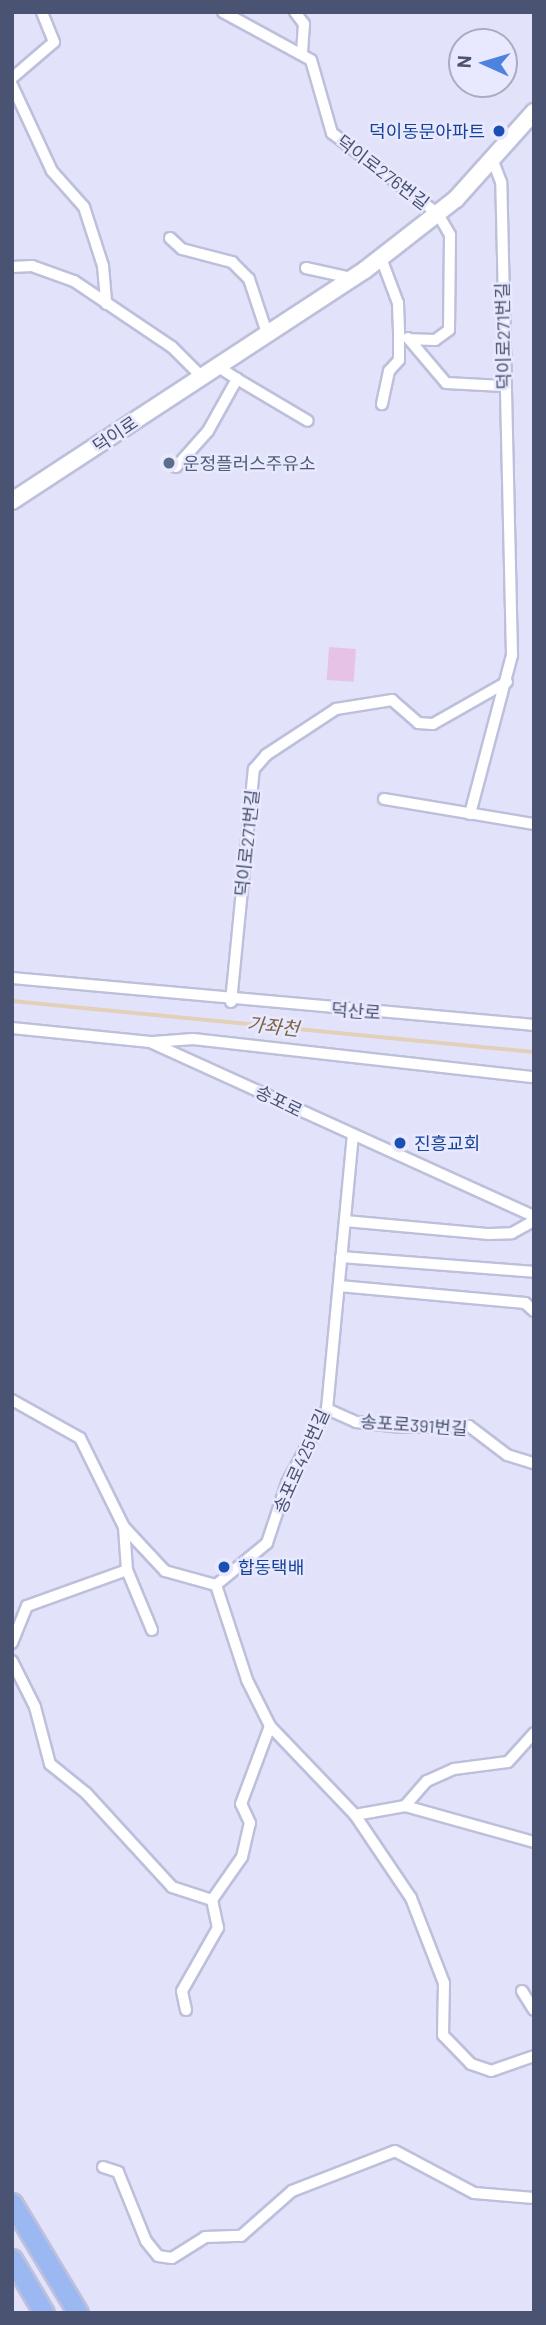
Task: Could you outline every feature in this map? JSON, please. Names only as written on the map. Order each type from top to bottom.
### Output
[{"type":"highway","points":[[12,2203],[78,2313]]},
{"type":"highway","points":[[18,2269],[44,2313]]},
{"type":"main road","name":"덕이로","points":[[12,501],[382,257],[438,214],[534,112]]},
{"type":"street","points":[[12,78],[54,42],[42,12]]},
{"type":"street","points":[[223,12],[302,53]]},
{"type":"street","name":"덕이로276번길","points":[[295,12],[304,24],[302,53],[315,69],[332,133],[438,214]]},
{"type":"street","points":[[12,85],[51,171],[84,207],[103,266],[106,304]]},
{"type":"street","name":"덕이로271번길","points":[[470,814],[512,655],[503,386],[501,182],[492,158]]},
{"type":"street","points":[[398,338],[435,340],[449,330],[450,235],[438,214]]},
{"type":"street","points":[[170,238],[181,248],[232,262],[249,279],[267,334]]},
{"type":"street","points":[[382,257],[398,303],[399,360],[389,371],[382,404]]},
{"type":"street","points":[[12,267],[32,266],[75,281],[172,346],[201,376]]},
{"type":"street","points":[[306,268],[352,278]]},
{"type":"street","points":[[412,339],[446,383],[503,386]]},
{"type":"street","points":[[217,366],[307,421]]},
{"type":"street","points":[[176,467],[208,431],[237,379]]},
{"type":"street","name":"덕이로271번길","points":[[231,1002],[254,769],[266,755],[337,709],[392,699],[418,723],[433,724],[507,682]]},
{"type":"street","points":[[384,799],[534,824]]},
{"type":"street","name":"덕산로","points":[[12,978],[231,1002],[534,1025]]},
{"type":"street","name":"송포로","points":[[12,1028],[150,1042],[534,1216]]},
{"type":"street","points":[[150,1042],[193,1039],[534,1077]]},
{"type":"street","name":"송포로425번길","points":[[216,1585],[267,1543],[287,1483],[327,1409],[353,1136]]},
{"type":"street","points":[[345,1221],[489,1234],[512,1233],[534,1221]]},
{"type":"street","points":[[341,1257],[534,1272]]},
{"type":"street","points":[[339,1286],[526,1303],[534,1311]]},
{"type":"street","points":[[12,1400],[80,1438],[124,1527],[165,1570],[192,1583],[216,1585],[247,1680],[270,1726],[355,1815],[411,1898],[444,1983],[443,2035],[471,2064],[492,2071],[534,2056]]},
{"type":"street","name":"송포로391번길","points":[[327,1409],[356,1422],[401,1427],[469,1426],[507,1455],[534,1463]]},
{"type":"street","points":[[124,1527],[127,1570],[152,1630]]},
{"type":"street","points":[[12,1643],[27,1606],[127,1570]]},
{"type":"street","points":[[12,1661],[35,1707],[50,1764],[94,1800],[172,1887],[212,1900]]},
{"type":"street","points":[[186,2010],[182,1991],[218,1928],[212,1900],[242,1857],[250,1823],[241,1804],[270,1726]]},
{"type":"street","points":[[405,1806],[427,1781],[454,1769],[508,1762],[534,1733]]},
{"type":"street","points":[[355,1815],[405,1806],[473,1820],[534,1842]]},
{"type":"street","points":[[522,1991],[534,2010]]},
{"type":"street","points":[[103,2167],[118,2172],[146,2241],[158,2256],[172,2258],[205,2237],[241,2236],[292,2191],[395,2151],[474,2193],[534,2198]]},
{"type":"shaded area","points":[[329,647],[356,649],[354,682],[327,680]]},
{"type":"waterway","name":"가좌천","points":[[12,1001],[534,1052]]},
{"type":"place","name":"덕이동문아파트","points":[[499,131]]},
{"type":"place","name":"운정플러스주유소","points":[[169,463]]},
{"type":"place","name":"진흥교회","points":[[400,1143]]},
{"type":"place","name":"합동택배","points":[[224,1567]]}]
